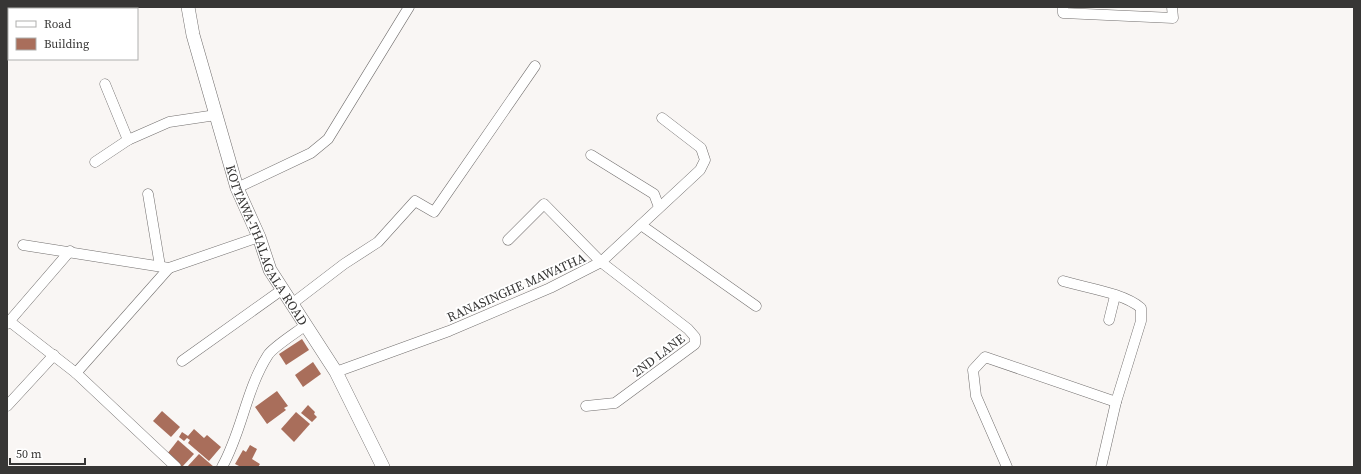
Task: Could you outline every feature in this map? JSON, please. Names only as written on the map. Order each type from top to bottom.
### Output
[{"type":"main road","name":"KOTTAWA-THALAGALA ROAD","points":[[188,7],[193,35],[237,188],[259,237],[270,270],[293,302],[336,372],[383,467]]},
{"type":"street","points":[[237,188],[311,153],[328,139],[409,7]]},
{"type":"street","points":[[1063,7],[1063,13],[1173,18],[1172,7]]},
{"type":"street","points":[[293,302],[344,264],[378,242],[415,201],[434,212],[535,66]]},
{"type":"street","points":[[105,84],[128,140]]},
{"type":"street","points":[[95,162],[128,140],[169,122],[216,114]]},
{"type":"street","name":"RANASINGHE MAWATHA","points":[[336,372],[449,331],[550,288],[601,262],[700,170],[705,160],[701,148],[662,118]]},
{"type":"street","points":[[591,155],[654,194],[659,207]]},
{"type":"street","points":[[148,194],[164,267]]},
{"type":"street","points":[[508,240],[544,204],[601,262]]},
{"type":"street","points":[[641,225],[756,306]]},
{"type":"street","points":[[23,245],[70,251],[164,267],[259,237]]},
{"type":"street","points":[[70,251],[8,322],[76,373],[176,467]]},
{"type":"street","name":"2ND LANE","points":[[586,406],[615,403],[695,344],[695,337],[688,328],[601,262]]},
{"type":"street","points":[[76,373],[164,267]]},
{"type":"street","points":[[1063,281],[1115,296],[1135,303],[1141,308],[1142,315],[1116,402],[1101,467]]},
{"type":"street","points":[[182,361],[283,289]]},
{"type":"street","points":[[1108,320],[1115,296]]},
{"type":"street","points":[[222,467],[232,449],[249,394],[268,354],[306,325]]},
{"type":"street","points":[[7,406],[54,355]]},
{"type":"street","points":[[1008,467],[976,396],[973,370],[985,357],[1116,402]]},
{"type":"building","points":[[302,339],[309,350],[286,365],[279,354]]},
{"type":"building","points":[[313,362],[321,374],[303,387],[295,375]]},
{"type":"building","points":[[277,391],[288,406],[284,408],[286,410],[267,424],[255,407]]},
{"type":"building","points":[[308,405],[315,412],[314,414],[317,417],[312,422],[301,413]]},
{"type":"building","points":[[162,411],[180,427],[171,437],[153,421]]},
{"type":"building","points":[[296,412],[310,424],[294,442],[281,429]]},
{"type":"building","points":[[194,429],[204,438],[207,435],[221,447],[209,461],[188,443],[190,440],[187,438],[184,441],[179,437],[182,432],[188,436]]},
{"type":"building","points":[[178,440],[194,454],[182,467],[167,454]]},
{"type":"building","points":[[250,445],[257,449],[252,459],[260,464],[258,467],[241,467],[235,464],[243,450],[246,452]]},
{"type":"building","points":[[199,454],[214,467],[187,467]]}]
